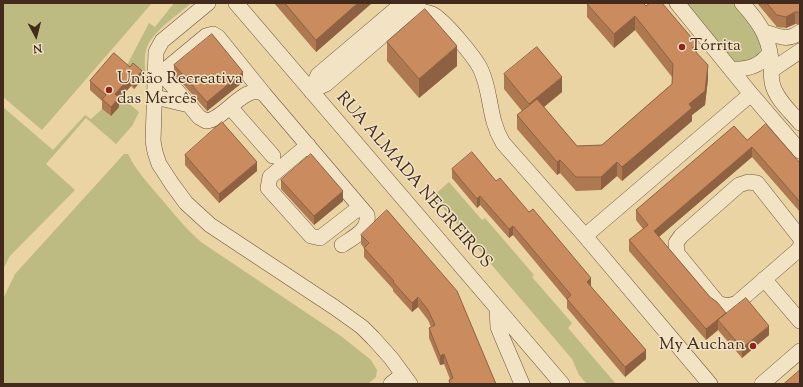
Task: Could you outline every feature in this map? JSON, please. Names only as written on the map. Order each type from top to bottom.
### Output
[{"type":"street","points":[[208,3],[160,44],[156,56],[153,131],[155,152],[166,176],[186,203],[210,226],[362,327],[373,338],[406,379],[391,384]]},
{"type":"street","name":"RUA ALMADA NEGREIROS","points":[[236,3],[562,384]]},
{"type":"street","points":[[677,3],[751,94],[800,151]]},
{"type":"street","points":[[742,3],[758,22],[764,32],[770,52],[772,86],[778,96],[800,123]]},
{"type":"street","points":[[311,91],[326,84],[410,5],[439,18],[481,70],[492,118],[503,143],[585,236],[710,384]]},
{"type":"street","points":[[764,32],[789,38],[794,37],[800,32]]},
{"type":"street","points":[[264,94],[258,92],[246,94],[215,119],[206,121],[199,117],[165,77],[166,70],[206,36],[213,34],[218,37],[264,94],[367,215],[367,224],[365,228],[342,245]]},
{"type":"street","points":[[772,70],[800,51]]},
{"type":"street","points":[[731,69],[741,70],[755,66],[765,59],[770,52]]},
{"type":"street","points":[[585,236],[751,94]]},
{"type":"street","points":[[155,96],[189,105]]},
{"type":"street","points":[[230,107],[273,156]]},
{"type":"street","points":[[308,145],[270,177],[268,188],[311,236],[320,238],[360,207]]},
{"type":"street","points":[[800,238],[757,183],[748,182],[739,185],[681,236],[676,243],[677,253],[723,306],[730,306],[737,303],[800,247]]},
{"type":"street","points":[[764,279],[800,321]]},
{"type":"street","points":[[497,308],[498,327],[522,384]]},
{"type":"street","points":[[509,353],[517,349],[530,347]]},
{"type":"street","points":[[762,384],[800,351]]},
{"type":"shaded area","points":[[3,3],[152,3],[42,130],[3,97]]},
{"type":"shaded area","points":[[174,3],[191,3],[159,30],[149,43],[145,57],[146,78],[142,80],[124,71],[149,23],[155,27]]},
{"type":"shaded area","points":[[683,3],[736,3],[755,25],[762,47],[760,51],[755,58],[748,62],[734,61]]},
{"type":"shaded area","points":[[121,97],[139,112],[132,126],[116,144],[86,118],[46,164],[75,190],[10,256],[3,269],[3,107],[53,150],[85,115],[91,119],[102,109],[111,116],[115,104]]},
{"type":"shaded area","points":[[124,154],[128,154],[145,180],[195,237],[341,336],[371,360],[377,370],[376,377],[368,384],[3,384],[3,299],[15,274]]},
{"type":"shaded area","points":[[449,182],[482,220],[485,218],[534,275],[532,277],[572,323],[568,328],[616,384],[587,384],[579,375],[572,359],[433,196]]},
{"type":"building","points":[[285,3],[358,3],[316,40]]},
{"type":"building","points":[[643,3],[646,6],[650,3],[662,3],[697,44],[692,48],[708,65],[705,91],[689,104],[692,108],[622,167],[617,162],[601,177],[576,177],[560,160],[557,162],[517,115],[537,99],[577,146],[602,145],[672,84],[673,64],[635,16],[614,34],[587,4]]},
{"type":"building","points":[[767,3],[800,3],[800,12],[795,12],[786,17],[777,15]]},
{"type":"building","points":[[425,9],[457,46],[419,79],[387,42]]},
{"type":"building","points":[[212,34],[243,72],[207,102],[174,65]]},
{"type":"building","points":[[537,47],[562,77],[529,104],[504,74]]},
{"type":"building","name":"União Recreativa das Mercês","points":[[114,53],[130,67],[133,63],[142,71],[134,79],[131,76],[115,94],[119,98],[111,107],[102,99],[106,95],[90,81]]},
{"type":"building","points":[[222,122],[257,162],[219,194],[185,155]]},
{"type":"building","points":[[766,124],[800,163],[800,202],[752,147],[654,231],[710,297],[717,302],[726,313],[706,329],[629,240],[648,225],[636,210],[734,126],[747,140]]},
{"type":"building","points":[[472,152],[496,181],[500,178],[529,212],[533,209],[591,278],[587,282],[646,350],[625,367],[567,299],[571,295],[513,226],[509,229],[480,196],[477,199],[452,169]]},
{"type":"building","points":[[311,154],[343,191],[314,216],[281,180]]},
{"type":"building","points":[[387,210],[457,291],[496,384],[450,384],[449,380],[453,378],[444,354],[440,356],[429,328],[435,325],[428,310],[418,297],[412,303],[364,248],[369,243],[361,235]]},
{"type":"building","points":[[746,298],[769,326],[742,348],[718,320]]},
{"type":"building","points":[[800,370],[800,384],[784,384]]},
{"type":"place","name":"Tórrita","points":[[682,47]]},
{"type":"place","name":"União Recreativa das Mercês","points":[[109,90]]},
{"type":"place","name":"My Auchan","points":[[753,346]]}]
